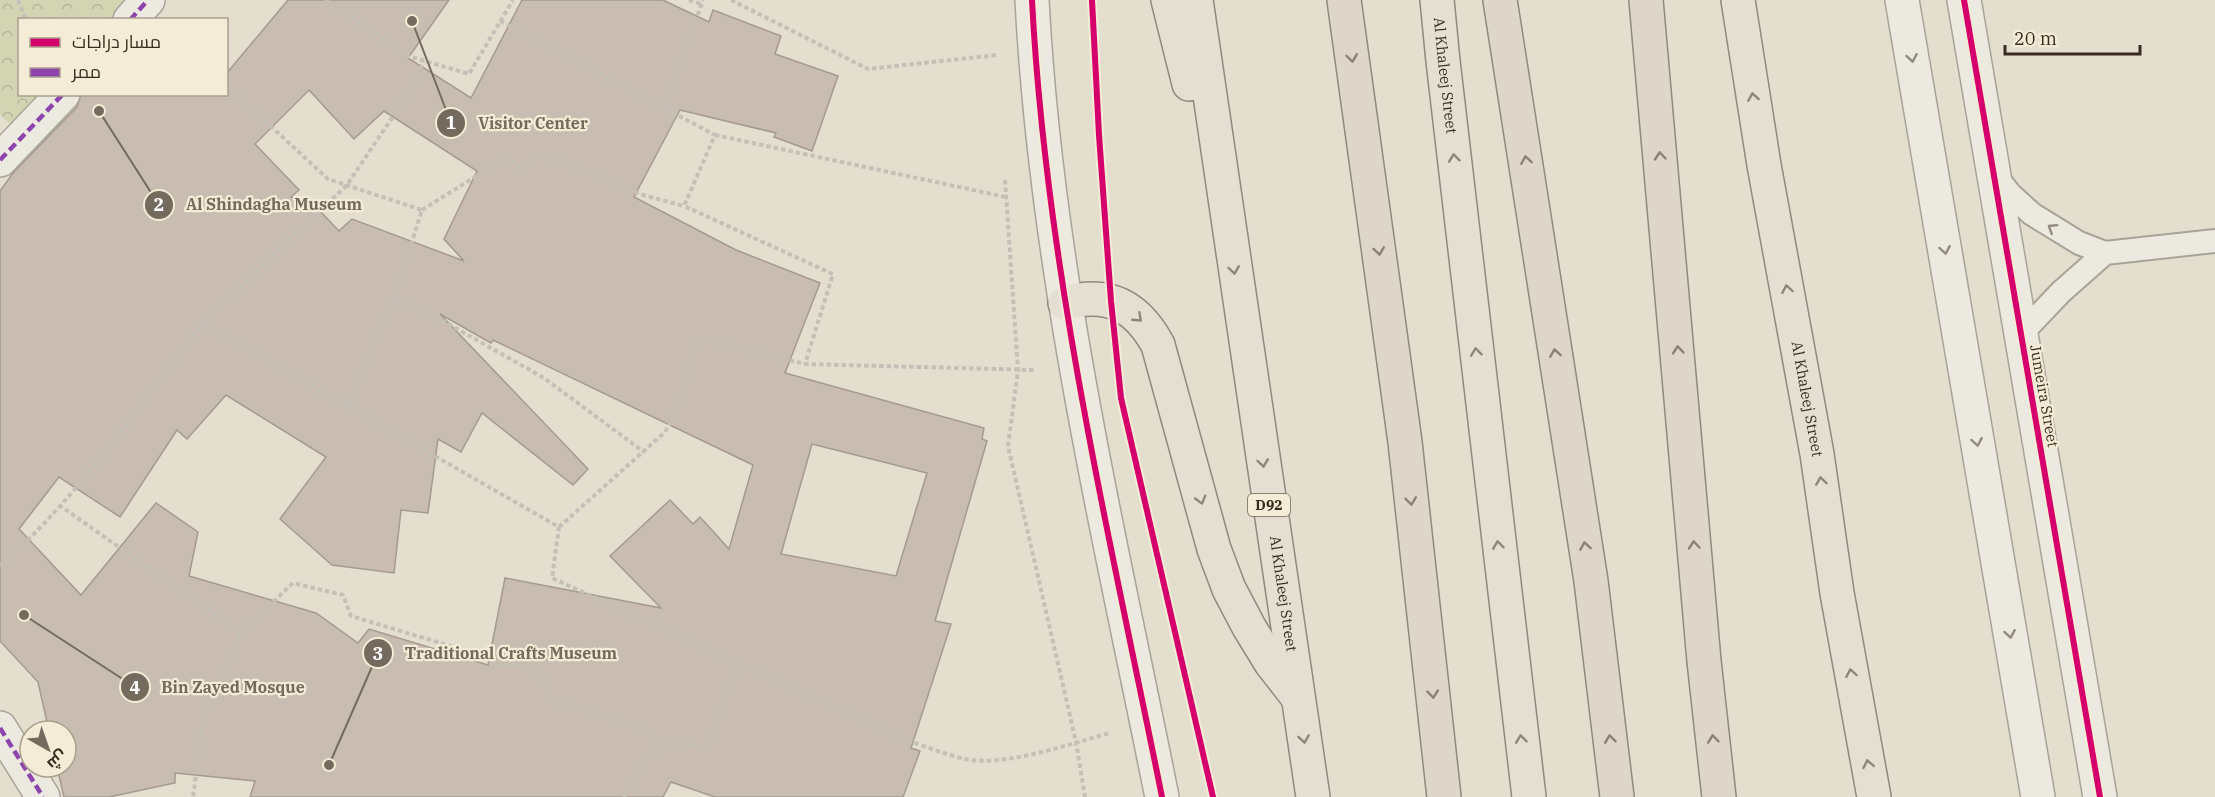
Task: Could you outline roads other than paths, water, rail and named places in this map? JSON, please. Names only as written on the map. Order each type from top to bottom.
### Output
[{"type":"highway","points":[[1344,0],[1405,442],[1444,797]]},
{"type":"highway","points":[[1500,0],[1591,580],[1617,797]]},
{"type":"highway","points":[[1646,0],[1704,661],[1719,797]]},
{"type":"main road","name":"Al Khaleej Street","points":[[1168,0],[1186,74],[1226,212]]},
{"type":"main road","name":"Al Khaleej Street","points":[[1196,0],[1313,797]]},
{"type":"main road","name":"Al Khaleej Street","points":[[1437,0],[1529,797]]},
{"type":"main road","name":"Al Khaleej Street","points":[[1738,0],[1764,165],[1817,454],[1837,593],[1874,797]]},
{"type":"main road","points":[[1065,303],[1095,298],[1111,302],[1135,314],[1152,334],[1158,345],[1214,549],[1229,589],[1271,663],[1297,696]]},
{"type":"street","points":[[132,18],[148,0]]},
{"type":"street","points":[[1032,0],[1042,135],[1076,371],[1162,797]]},
{"type":"street","points":[[1902,0],[2038,797]]},
{"type":"street","name":"Jumeira Street","points":[[1964,0],[2100,797]]},
{"type":"street","points":[[0,160],[61,96]]},
{"type":"street","points":[[0,728],[43,797]]},
{"type":"lane","points":[[1994,174],[2011,195],[2032,214],[2079,243],[2105,253],[2215,241]]},
{"type":"lane","points":[[2021,334],[2061,292],[2105,253]]},
{"type":"place","name":"Visitor Center","points":[[412,21]]},
{"type":"place","name":"Al Shindagha Museum","points":[[99,111]]},
{"type":"place","name":"Bin Zayed Mosque","points":[[24,615]]},
{"type":"place","name":"Traditional Crafts Museum","points":[[329,765]]}]
